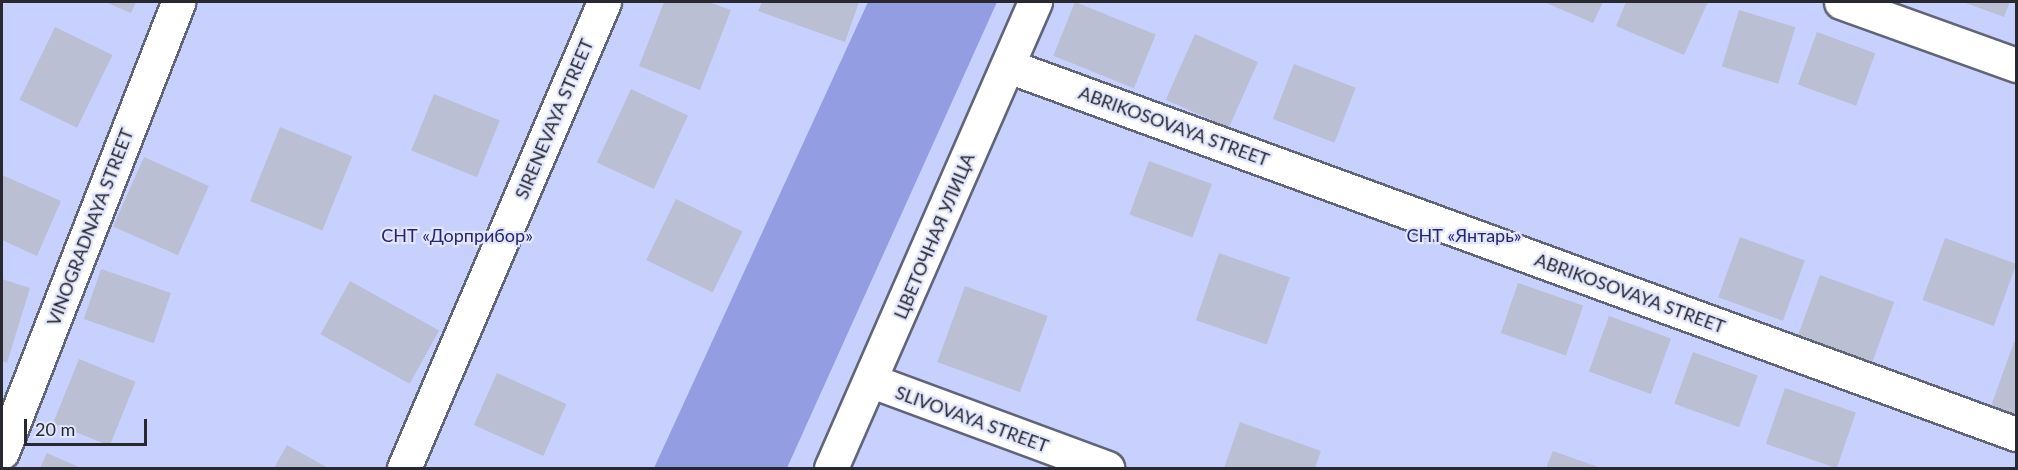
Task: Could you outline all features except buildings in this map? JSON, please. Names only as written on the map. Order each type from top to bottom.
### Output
[{"type":"street","name":"VINOGRADNAYA STREET","points":[[2,452],[178,2]]},
{"type":"street","name":"SIRENEVAYA STREET","points":[[404,468],[604,2]]},
{"type":"street","name":"ЦВЕТОЧНАЯ УЛИЦА","points":[[831,468],[872,381],[1035,2]]},
{"type":"street","points":[[1841,2],[2016,65]]},
{"type":"street","name":"ABRIKOSOVAYA STREET","points":[[1008,66],[2016,434]]},
{"type":"street","name":"SLIVOVAYA STREET","points":[[872,381],[1107,468]]},
{"type":"green space","points":[[2,2],[2016,2],[2016,468],[2,468]]},
{"type":"shaded area","points":[[868,2],[997,2],[787,468],[654,468]]},
{"type":"park label","name":"СНТ «Дорприбор»","points":[[457,235]]},
{"type":"park label","name":"СНТ «Янтарь»","points":[[1464,235]]}]
